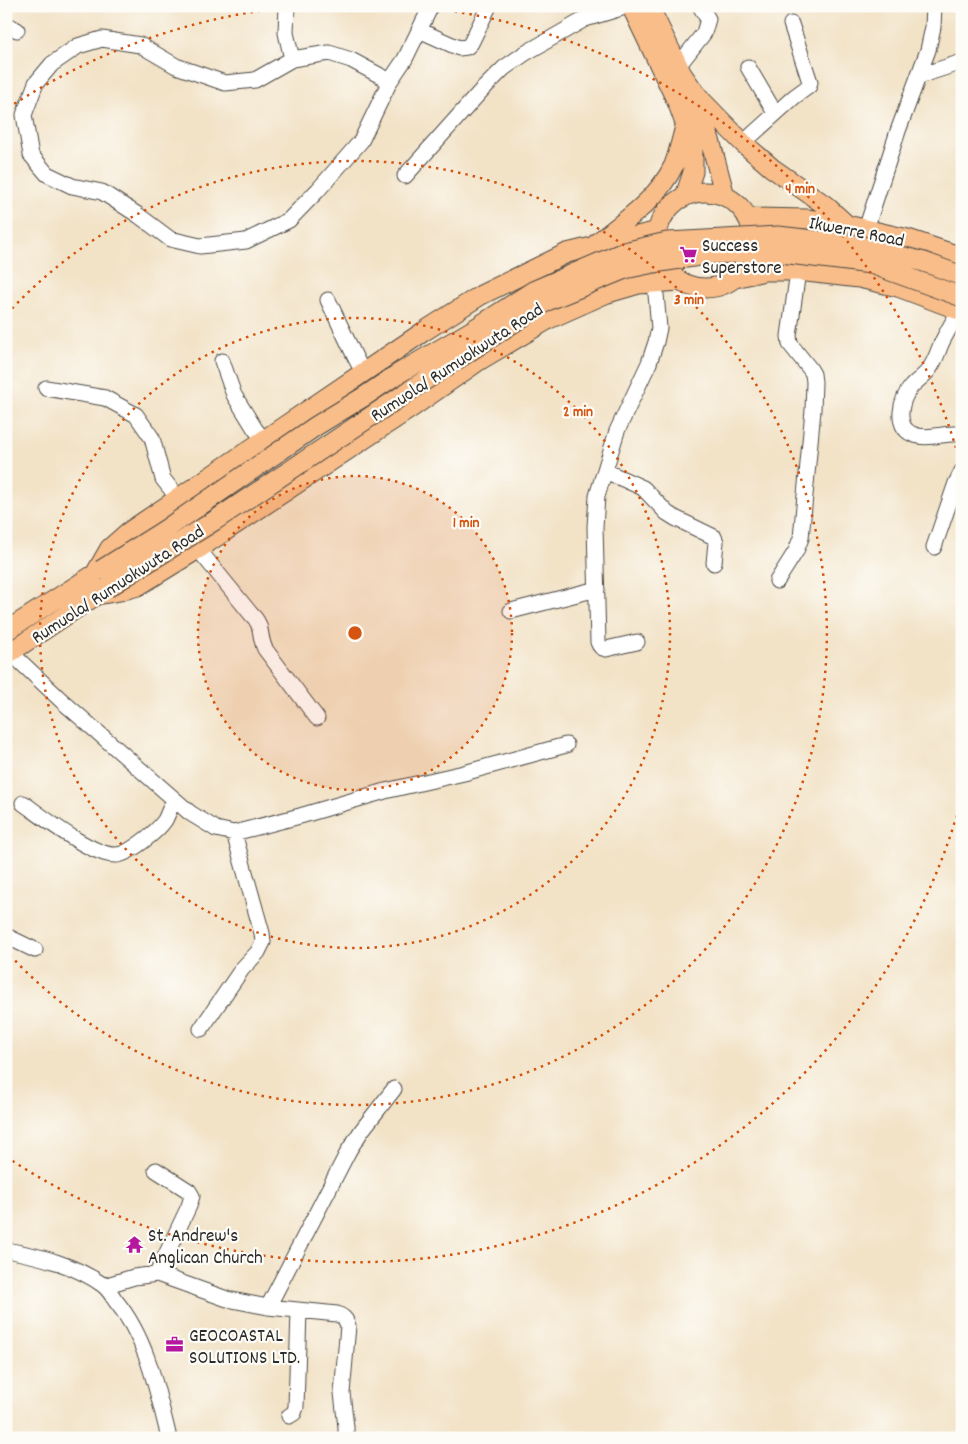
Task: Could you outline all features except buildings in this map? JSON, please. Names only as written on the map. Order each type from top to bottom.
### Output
[{"type":"main road","points":[[630,6],[678,104],[693,146],[693,172],[686,196]]},
{"type":"main road","points":[[648,6],[678,66],[703,102],[743,143],[772,168],[825,205],[847,224]]},
{"type":"main road","points":[[691,87],[710,140],[725,196]]},
{"type":"main road","points":[[592,247],[640,210],[662,185],[674,164],[686,123]]},
{"type":"main road","points":[[708,191],[725,196],[740,206],[749,218],[753,247],[747,264],[728,283],[711,288],[695,288],[673,276],[663,263],[657,247],[660,223],[670,206],[686,196],[708,191]]},
{"type":"main road","name":"Ikwerre Road","points":[[749,218],[808,219],[847,224],[908,239],[961,257]]},
{"type":"main road","points":[[98,572],[110,548],[127,533],[423,332],[481,295],[568,253],[658,231]]},
{"type":"main road","name":"Rumuola/ Rumuokwuta Road","points":[[6,631],[163,531],[316,426],[396,375],[471,331],[533,291],[624,252],[667,242],[778,236],[858,245],[924,262],[962,276]]},
{"type":"main road","name":"Rumuola/ Rumuokwuta Road","points":[[8,654],[102,591],[214,521],[547,301],[625,269],[712,254],[773,252],[871,264],[961,306]]},
{"type":"main road","points":[[735,278],[764,271],[798,271],[859,278],[898,287],[961,306]]},
{"type":"main road","points":[[102,591],[120,591],[138,586],[198,549],[480,360],[549,319],[605,294],[639,284],[680,281]]},
{"type":"street","points":[[287,6],[286,32],[292,59]]},
{"type":"street","points":[[390,81],[351,60],[329,53],[292,59],[256,80],[225,83],[176,66],[140,45],[102,40],[78,46],[52,64],[36,83],[24,115],[31,155],[46,174],[72,186],[102,192],[138,215],[170,239],[200,246],[246,241],[289,220],[361,141],[390,81],[405,59],[431,6]]},
{"type":"street","points":[[419,30],[459,48],[467,47],[489,6]]},
{"type":"street","points":[[406,176],[480,92],[504,68],[552,37],[585,19],[630,6]]},
{"type":"street","points":[[678,66],[704,33],[708,19],[700,6]]},
{"type":"street","points":[[866,229],[898,131],[928,50],[933,27],[934,6]]},
{"type":"street","points":[[743,143],[775,112],[809,86],[810,82],[791,24]]},
{"type":"street","points":[[919,76],[962,62]]},
{"type":"street","points":[[748,67],[775,112]]},
{"type":"street","points":[[777,581],[796,551],[801,538],[813,410],[813,374],[790,344],[789,336],[798,271]]},
{"type":"street","points":[[637,642],[602,649],[598,642],[597,496],[617,431],[649,364],[656,342],[659,328],[655,283]]},
{"type":"street","points":[[328,300],[364,372]]},
{"type":"street","points":[[961,306],[931,367],[912,386],[906,395],[902,405],[901,418],[908,432],[920,436],[962,434]]},
{"type":"street","points":[[222,361],[234,395],[254,429],[264,440]]},
{"type":"street","points":[[46,388],[105,398],[136,414],[152,438],[163,479],[178,498]]},
{"type":"street","points":[[934,547],[962,471]]},
{"type":"street","points":[[605,472],[643,488],[675,518],[714,537],[716,542],[714,563]]},
{"type":"street","points":[[198,549],[257,620],[265,650],[318,718]]},
{"type":"street","points":[[511,611],[597,589]]},
{"type":"street","points":[[8,654],[190,813],[216,829],[234,833],[385,791],[464,773],[566,745]]},
{"type":"street","points":[[23,803],[88,846],[115,855],[121,854],[141,843],[158,828],[164,821],[174,799]]},
{"type":"street","points":[[201,1029],[242,969],[258,952],[263,942],[234,833]]},
{"type":"street","points":[[6,936],[35,950]]},
{"type":"street","points":[[268,1307],[349,1150],[394,1089]]},
{"type":"street","points":[[156,1170],[189,1191],[192,1196],[157,1274]]},
{"type":"street","points":[[6,1250],[28,1254],[74,1269],[104,1286],[127,1313],[142,1344],[156,1387],[169,1438]]},
{"type":"street","points":[[104,1286],[134,1277],[157,1274],[227,1299],[268,1307],[342,1316],[347,1320],[348,1326],[342,1393],[346,1438]]},
{"type":"street","points":[[289,1416],[294,1413],[296,1407],[299,1311]]},
{"type":"place","name":"Success Superstore","points":[[688,255]]},
{"type":"place","name":"St. Andrew's Anglican Church","points":[[134,1245]]},
{"type":"place","name":"GEOCOASTAL SOLUTIONS LTD.","points":[[175,1345]]}]
